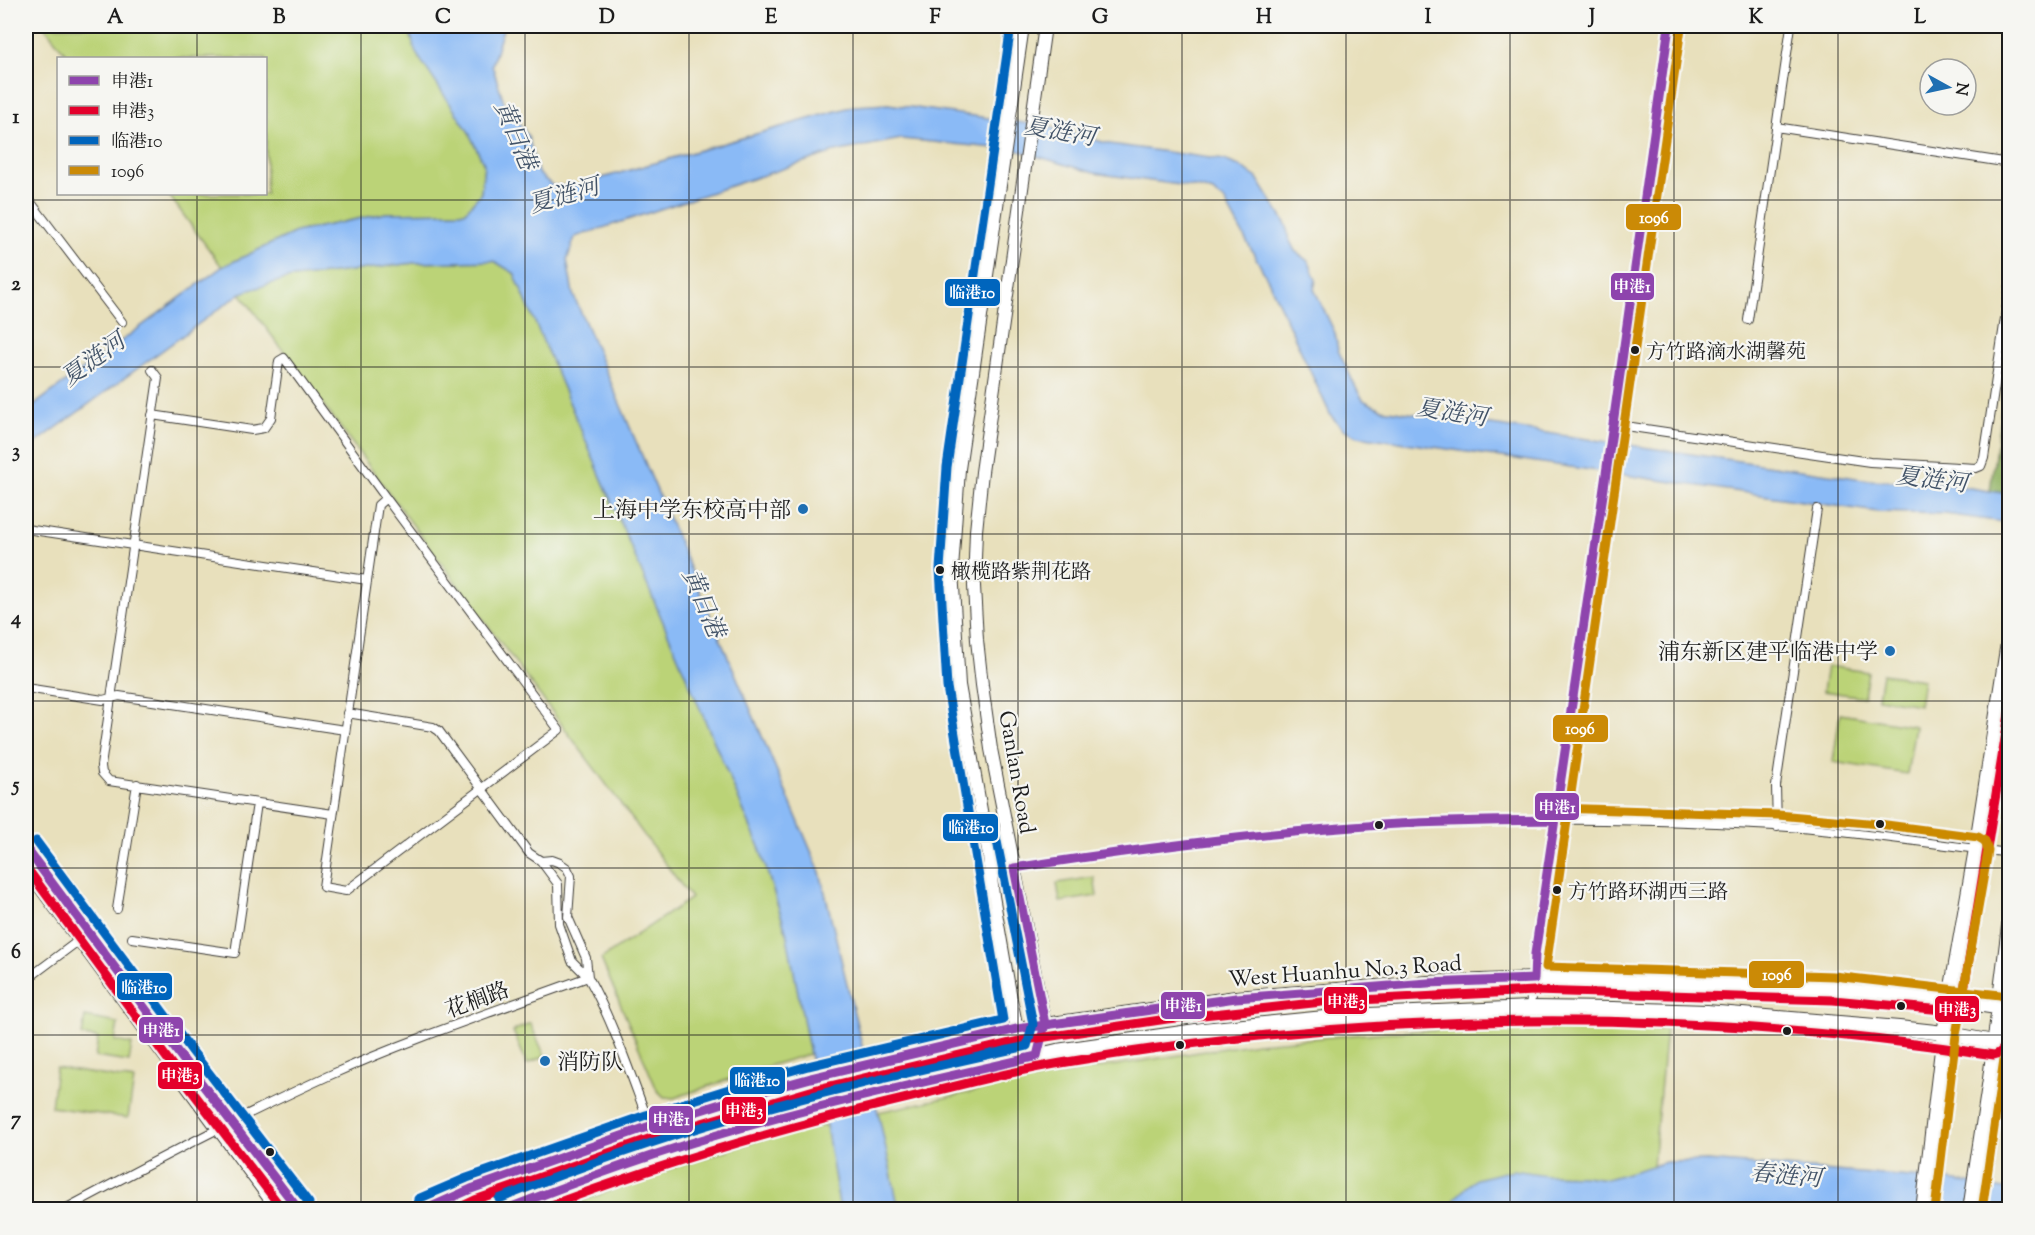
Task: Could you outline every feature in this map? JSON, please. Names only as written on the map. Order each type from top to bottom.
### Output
[{"type":"main road","name":"Ganlan Road","points":[[1023,26],[959,469],[952,570],[960,686],[989,855],[993,896],[1017,1029],[1037,1056]]},
{"type":"main road","name":"Ganlan Road","points":[[1037,1056],[1045,1024],[991,749],[977,640],[974,586],[976,531],[982,472],[1045,26]]},
{"type":"main road","points":[[1923,1209],[1929,1174],[1944,1033],[1976,849],[2010,630]]},
{"type":"main road","points":[[26,848],[299,1209]]},
{"type":"main road","points":[[26,868],[278,1209]]},
{"type":"main road","points":[[1970,1209],[1994,1043],[2004,1008],[2010,918]]},
{"type":"main road","name":"West Huanhu No.3 Road","points":[[423,1209],[471,1189],[650,1126],[811,1078],[1017,1029],[1236,998],[1428,983],[1534,979],[1834,988],[2004,1008]]},
{"type":"main road","name":"West Huanhu No.3 Road","points":[[503,1209],[562,1186],[660,1153],[817,1107],[1058,1051],[1203,1030],[1345,1016],[1530,1008],[1613,1009],[1707,1012],[1944,1033],[2010,1045]]},
{"type":"street","points":[[1530,1008],[1535,954],[1669,26]]},
{"type":"street","points":[[1748,320],[1791,26]]},
{"type":"street","points":[[1776,127],[2010,163]]},
{"type":"street","points":[[26,196],[122,322]]},
{"type":"street","points":[[1632,427],[1870,462],[1976,468],[1981,466],[1984,459],[2010,285]]},
{"type":"street","points":[[152,415],[252,430],[264,428],[271,418],[279,361],[284,358],[559,730],[346,891],[323,887],[378,504],[386,498]]},
{"type":"street","points":[[152,370],[158,378],[101,766],[102,773],[109,781],[333,814]]},
{"type":"street","points":[[1777,826],[1776,786],[1817,509]]},
{"type":"street","points":[[26,529],[367,580]]},
{"type":"street","points":[[26,688],[102,700],[119,696],[345,730]]},
{"type":"street","points":[[347,713],[433,727],[439,731],[529,853],[541,861],[558,884],[559,924],[572,961],[588,976]]},
{"type":"street","points":[[117,909],[137,784]]},
{"type":"street","points":[[132,939],[235,954],[257,803]]},
{"type":"street","points":[[1014,868],[1213,840],[1418,823],[1555,820],[1777,826],[2010,853]]},
{"type":"street","points":[[541,861],[560,862],[571,876],[568,917],[585,958],[588,976],[619,1043],[650,1126]]},
{"type":"street","points":[[26,980],[90,932]]},
{"type":"street","name":"花榈路","points":[[63,1209],[216,1128],[352,1066],[588,976]]},
{"type":"green space","points":[[44,26],[408,26],[416,53],[467,129],[484,164],[481,193],[465,212],[386,213],[296,232],[222,267],[169,195],[267,195],[267,57],[68,57]]},
{"type":"green space","points":[[494,261],[514,273],[760,849],[786,931],[810,1054],[674,1098],[664,1097],[657,1090],[601,959],[691,898],[240,293],[285,279],[414,263]]},
{"type":"green space","points":[[2009,353],[2009,494],[1990,491]]},
{"type":"green space","points":[[1827,666],[1868,672],[1864,697],[1823,691]]},
{"type":"green space","points":[[1882,674],[1923,680],[1919,705],[1878,698]]},
{"type":"green space","points":[[1840,714],[1915,726],[1907,774],[1833,762]]},
{"type":"green space","points":[[1094,877],[1097,896],[1060,902],[1057,883]]},
{"type":"green space","points":[[85,1017],[118,1023],[115,1041],[132,1044],[129,1062],[95,1057],[98,1038],[82,1036]]},
{"type":"green space","points":[[530,1023],[545,1056],[527,1064],[513,1031]]},
{"type":"green space","points":[[1520,1027],[1666,1029],[1653,1166],[1607,1179],[1546,1175],[1456,1197],[1451,1209],[901,1209],[898,1205],[878,1112],[1090,1069],[1257,1043],[1389,1032]]},
{"type":"green space","points":[[56,1068],[134,1080],[128,1118],[51,1107]]},
{"type":"green space","points":[[826,1125],[840,1209],[557,1210],[755,1141]]},
{"type":"water","points":[[408,26],[504,26],[492,65],[504,102],[528,136],[538,173],[553,186],[574,186],[854,106],[888,104],[1045,126],[1110,144],[1224,160],[1239,166],[1257,178],[1287,226],[1288,237],[1295,251],[1309,262],[1316,280],[1314,289],[1335,333],[1338,350],[1357,390],[1363,400],[1381,409],[1870,480],[1938,483],[2009,494],[2010,523],[1945,514],[1877,512],[1358,436],[1343,429],[1331,416],[1268,280],[1224,200],[1213,192],[1201,188],[1094,173],[1016,150],[901,139],[834,152],[575,237],[567,260],[573,294],[820,872],[898,1205],[901,1209],[840,1210],[826,1125],[786,931],[760,849],[514,273],[494,261],[414,263],[285,279],[241,293],[26,450],[26,411],[222,267],[296,232],[386,213],[465,212],[481,193],[484,164],[467,129],[416,53]]},
{"type":"water","name":"春涟河","points":[[1707,1161],[1950,1180],[2010,1190],[2009,1210],[1451,1210],[1456,1197],[1476,1179],[1513,1170],[1546,1175],[1607,1179],[1666,1162]]},
{"type":"transit line","name":"临港10","points":[[418,1199],[467,1178],[646,1115],[745,1084],[808,1066],[1003,1020],[947,687],[940,569],[947,467],[1011,26]]},
{"type":"transit line","name":"申港1","points":[[424,1210],[471,1189],[650,1126],[749,1095],[1017,1029],[1236,998],[1428,983],[1534,979],[1535,954],[1669,26]]},
{"type":"transit line","name":"1096","points":[[1681,28],[1546,967],[1834,976],[2000,995],[2010,1001]]},
{"type":"transit line","name":"申港3","points":[[454,1210],[475,1200],[654,1137],[814,1090],[1019,1041],[1167,1019],[1322,1002],[1534,991],[1833,1000],[1954,1011],[1962,1002],[2010,708]]},
{"type":"transit line","name":"1096","points":[[1555,808],[1778,815],[1879,824],[1978,837],[1985,841],[1988,851],[1956,1035],[1935,1210]]},
{"type":"transit line","name":"申港1","points":[[504,1210],[621,1166],[741,1128],[851,1099],[1037,1056],[1045,1024],[1014,868],[1151,848],[1289,832],[1468,821],[1555,820]]},
{"type":"transit line","name":"临港10","points":[[499,1199],[616,1155],[735,1117],[844,1088],[1027,1046],[1033,1024],[996,836]]},
{"type":"transit line","name":"临港10","points":[[36,841],[192,1051],[309,1203]]},
{"type":"transit line","name":"申港1","points":[[26,848],[182,1058],[299,1210]]},
{"type":"transit line","name":"申港3","points":[[26,867],[172,1065],[283,1210]]},
{"type":"transit line","name":"申港3","points":[[538,1210],[678,1161],[820,1120],[1024,1070],[1177,1045],[1294,1033],[1410,1025],[1527,1021],[1644,1022],[1878,1039],[1994,1055],[2006,1045],[2010,1016]]},
{"type":"transit line","name":"1096","points":[[1982,1210],[2010,1018]]},
{"type":"place","name":"方竹路滴水湖馨苑","points":[[1635,350]]},
{"type":"place","name":"上海中学东校高中部","points":[[803,509]]},
{"type":"place","name":"橄榄路紫荆花路","points":[[940,570]]},
{"type":"place","name":"浦东新区建平临港中学","points":[[1890,651]]},
{"type":"place","name":"方竹路环湖西三路","points":[[1557,890]]},
{"type":"place","name":"消防队","points":[[545,1061]]},
{"type":"water label","name":"夏涟河","points":[[1060,131]]},
{"type":"water label","name":"黄日港","points":[[516,135]]},
{"type":"water label","name":"夏涟河","points":[[564,195]]},
{"type":"water label","name":"夏涟河","points":[[93,359]]},
{"type":"water label","name":"夏涟河","points":[[1452,412]]},
{"type":"water label","name":"夏涟河","points":[[1932,479]]},
{"type":"water label","name":"黄日港","points":[[704,603]]}]
